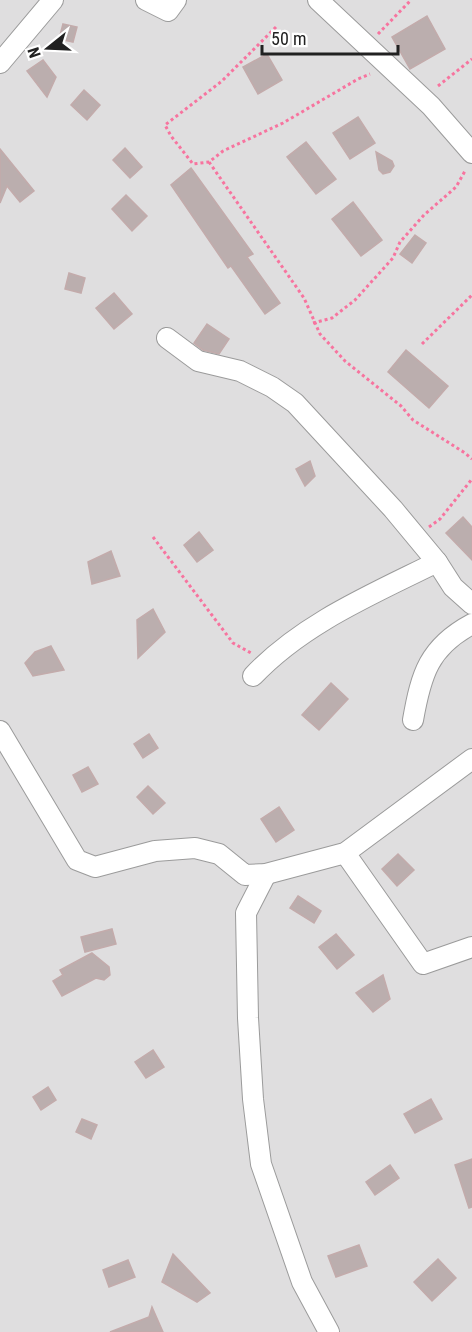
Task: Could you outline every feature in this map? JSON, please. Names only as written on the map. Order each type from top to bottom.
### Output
[{"type":"street","points":[[0,63],[54,0]]},
{"type":"street","points":[[146,0],[168,11],[176,0]]},
{"type":"street","points":[[318,0],[423,99],[469,161]]},
{"type":"street","points":[[167,338],[198,361],[240,372],[272,387],[295,403],[378,493],[436,562],[453,586],[472,604]]},
{"type":"street","points":[[253,676],[270,658],[323,621],[436,562]]},
{"type":"street","points":[[413,720],[420,686],[434,654],[449,639],[472,624]]},
{"type":"street","points":[[0,731],[77,860],[95,867],[155,851],[195,848],[219,854],[245,875],[266,874],[345,852],[472,759]]},
{"type":"street","points":[[345,852],[423,964],[472,947]]},
{"type":"street","points":[[266,874],[246,913],[248,1018],[253,1099],[261,1164],[302,1282],[329,1332]]},
{"type":"path","points":[[367,46],[411,0]]},
{"type":"path","points":[[276,27],[222,81],[165,125],[193,164],[209,162],[223,151],[283,123],[358,79],[388,66]]},
{"type":"path","points":[[423,99],[472,59]]},
{"type":"path","points":[[313,323],[332,318],[355,300],[393,258],[400,242],[412,228],[456,187],[469,161]]},
{"type":"path","points":[[209,162],[304,298],[313,323],[334,350],[400,406],[413,420],[472,459]]},
{"type":"path","points":[[422,344],[472,294]]},
{"type":"path","points":[[418,540],[426,529],[440,519],[472,479]]},
{"type":"path","points":[[153,537],[233,643],[248,652],[270,658]]},
{"type":"shaded area","points":[[0,0],[472,0],[472,1332],[0,1332]]},
{"type":"building","points":[[427,16],[445,49],[410,69],[392,37]]},
{"type":"building","points":[[63,24],[77,27],[73,42],[59,39]]},
{"type":"building","points":[[267,54],[282,80],[258,94],[243,67]]},
{"type":"building","points":[[43,60],[56,77],[47,97],[27,71]]},
{"type":"building","points":[[84,90],[100,105],[87,120],[71,105]]},
{"type":"building","points":[[358,117],[375,143],[350,159],[333,133]]},
{"type":"building","points":[[306,142],[336,179],[316,194],[287,157]]},
{"type":"building","points":[[125,148],[142,167],[130,178],[113,160]]},
{"type":"building","points":[[0,149],[34,191],[20,202],[7,186],[0,203]]},
{"type":"building","points":[[376,152],[392,161],[394,166],[390,172],[383,174],[379,170]]},
{"type":"building","points":[[191,168],[253,254],[247,257],[280,303],[265,314],[231,266],[228,268],[171,185]]},
{"type":"building","points":[[126,195],[147,216],[132,231],[112,209]]},
{"type":"building","points":[[353,202],[382,240],[361,256],[332,219]]},
{"type":"building","points":[[415,235],[426,243],[412,263],[400,254]]},
{"type":"building","points":[[69,273],[85,278],[81,293],[65,289]]},
{"type":"building","points":[[114,293],[132,314],[114,329],[96,308]]},
{"type":"building","points":[[207,324],[229,339],[219,354],[203,350],[194,343]]},
{"type":"building","points":[[406,350],[448,386],[429,408],[388,372]]},
{"type":"building","points":[[310,461],[315,476],[305,486],[296,469]]},
{"type":"building","points":[[463,517],[472,527],[472,560],[446,533]]},
{"type":"building","points":[[199,532],[213,550],[197,562],[184,545]]},
{"type":"building","points":[[111,551],[120,576],[92,584],[88,562]]},
{"type":"building","points":[[153,609],[165,632],[138,658],[137,620]]},
{"type":"building","points":[[51,646],[64,670],[33,676],[25,663],[35,652]]},
{"type":"building","points":[[331,683],[348,699],[319,730],[302,715]]},
{"type":"building","points":[[149,734],[158,748],[143,758],[134,744]]},
{"type":"building","points":[[88,767],[98,784],[82,792],[73,775]]},
{"type":"building","points":[[148,786],[165,803],[153,814],[137,797]]},
{"type":"building","points":[[279,807],[294,830],[276,842],[261,819]]},
{"type":"building","points":[[398,854],[414,870],[397,886],[382,869]]},
{"type":"building","points":[[298,896],[321,911],[314,923],[290,908]]},
{"type":"building","points":[[112,929],[116,944],[85,952],[81,937]]},
{"type":"building","points":[[336,934],[354,955],[337,969],[319,947]]},
{"type":"building","points":[[92,953],[109,967],[110,975],[104,980],[96,978],[62,996],[53,981],[63,975],[60,970]]},
{"type":"building","points":[[383,975],[390,999],[373,1012],[356,993]]},
{"type":"building","points":[[153,1050],[164,1067],[146,1078],[135,1062]]},
{"type":"building","points":[[48,1087],[56,1100],[41,1110],[33,1097]]},
{"type":"building","points":[[431,1099],[442,1119],[415,1133],[404,1114]]},
{"type":"building","points":[[82,1119],[97,1125],[91,1139],[76,1132]]},
{"type":"building","points":[[472,1159],[472,1207],[469,1208],[455,1165]]},
{"type":"building","points":[[390,1165],[399,1178],[375,1195],[366,1182]]},
{"type":"building","points":[[359,1245],[367,1266],[336,1277],[328,1256]]},
{"type":"building","points":[[173,1254],[210,1293],[197,1302],[162,1282]]},
{"type":"building","points":[[438,1259],[456,1278],[432,1301],[414,1282]]},
{"type":"building","points":[[128,1260],[135,1277],[109,1287],[103,1270]]},
{"type":"building","points":[[152,1307],[163,1332],[110,1332],[149,1317]]}]
